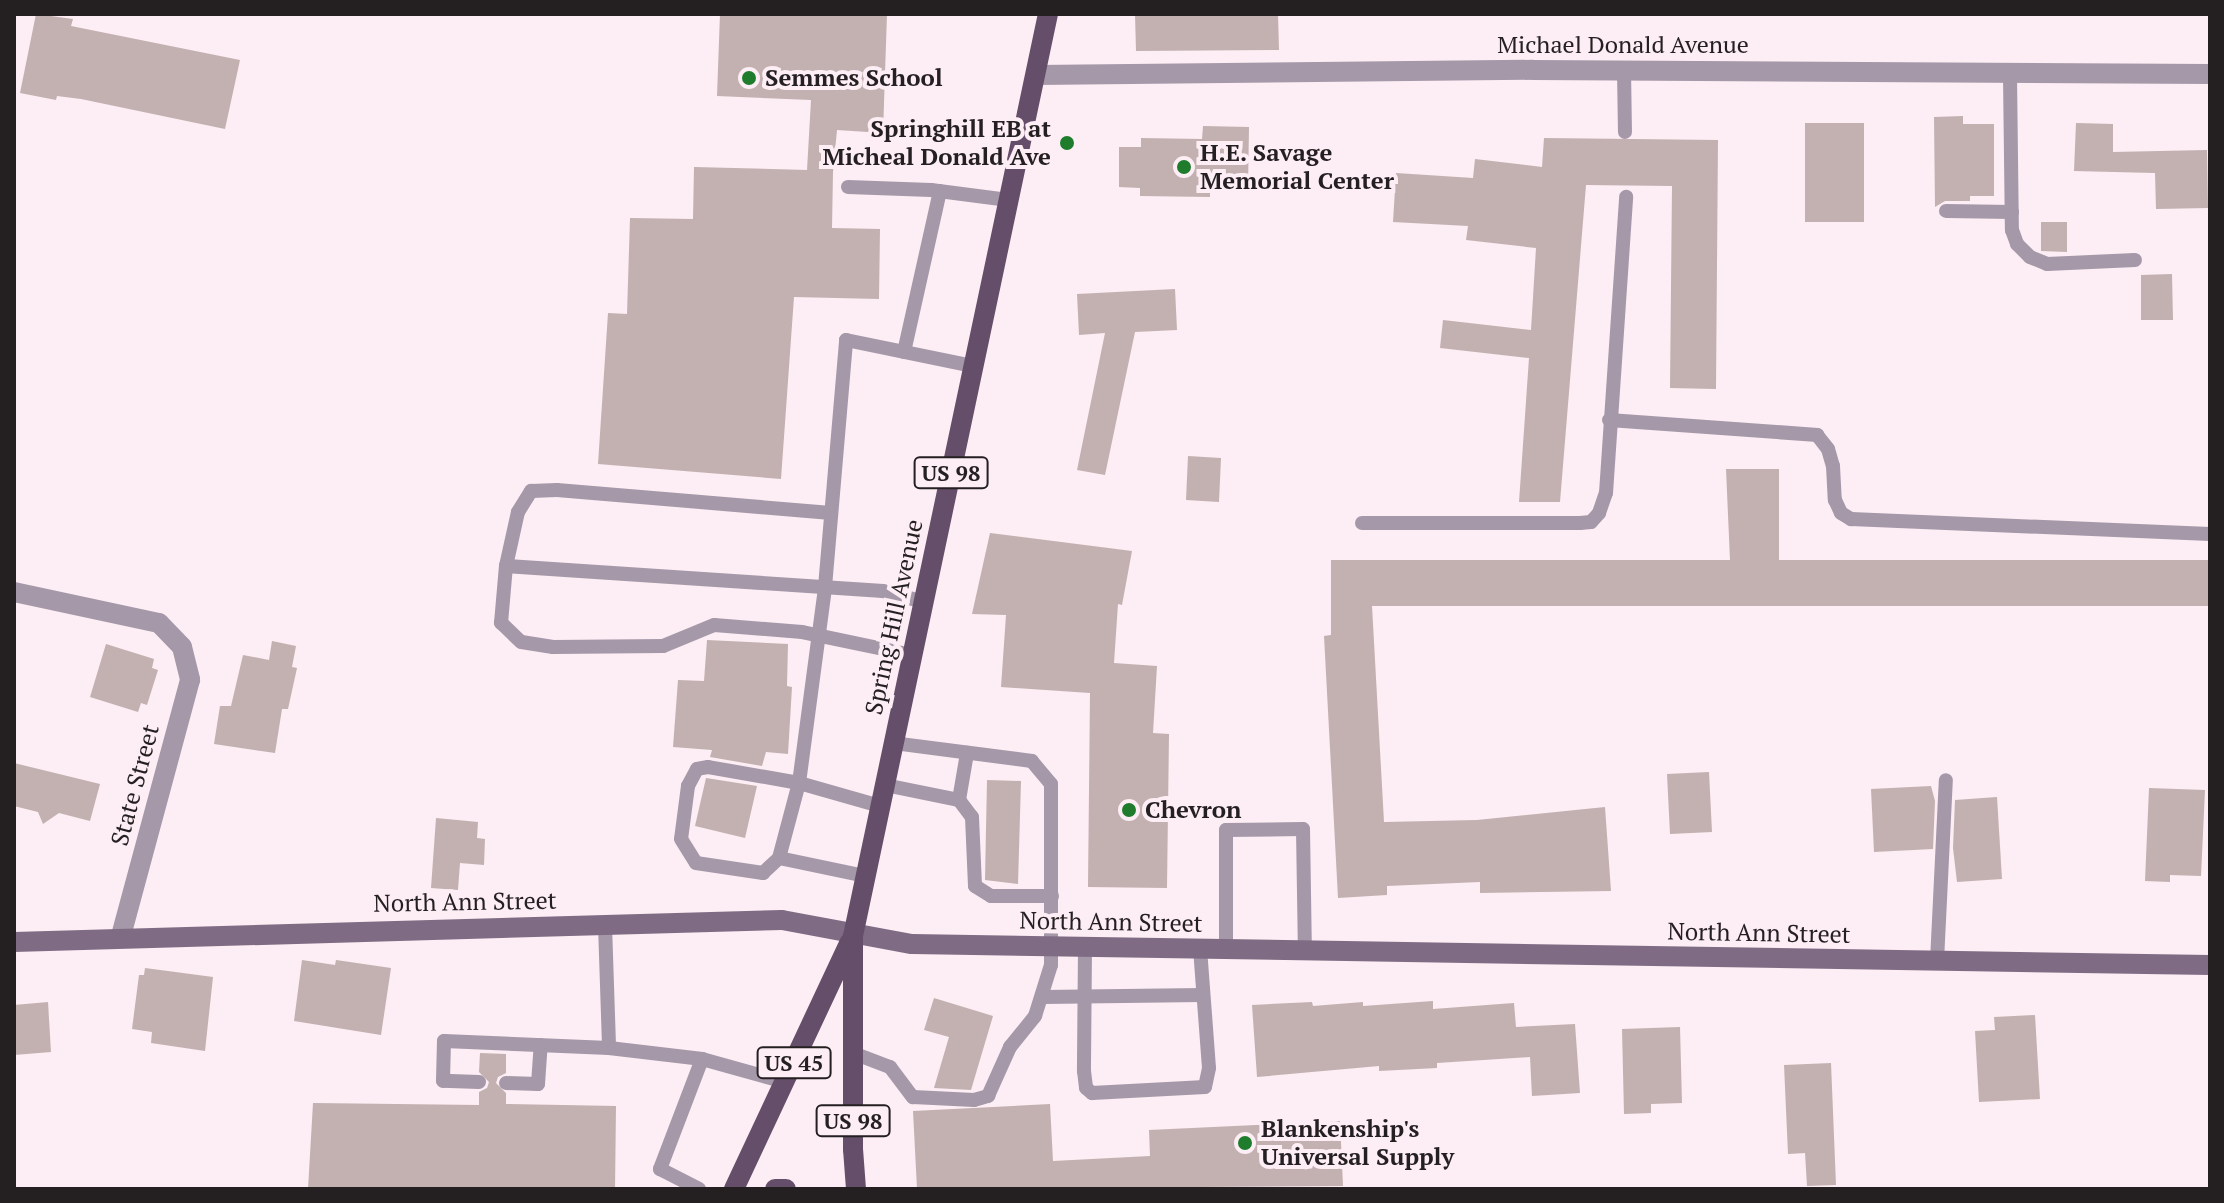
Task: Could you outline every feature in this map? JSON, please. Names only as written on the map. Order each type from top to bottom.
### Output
[{"type":"main road","name":"Spring Hill Avenue","points":[[856,1189],[853,936],[1048,14]]},
{"type":"main road","name":"US 45","points":[[734,1189],[853,936]]},
{"type":"main road","points":[[775,1189],[786,1189]]},
{"type":"street","name":"Michael Donald Avenue","points":[[1036,75],[1624,70],[2210,74]]},
{"type":"street","name":"State Street","points":[[14,592],[159,623],[182,647],[190,680],[121,936]]},
{"type":"street","name":"North Ann Street","points":[[14,942],[121,936],[782,920],[853,936],[912,944],[2210,965]]},
{"type":"lane","points":[[1624,70],[1625,132]]},
{"type":"lane","points":[[2010,75],[2012,212],[2017,244],[2030,257],[2047,264],[2135,260]]},
{"type":"lane","points":[[848,187],[940,191],[1008,200]]},
{"type":"lane","points":[[904,352],[940,191]]},
{"type":"lane","points":[[1362,523],[1591,522],[1599,513],[1606,493],[1626,197]]},
{"type":"lane","points":[[1946,211],[2012,212]]},
{"type":"lane","points":[[880,806],[799,783],[708,767],[697,769],[688,786],[681,839],[696,863],[763,873],[779,858],[799,783],[816,635],[825,587],[846,340],[973,366]]},
{"type":"lane","points":[[1609,420],[1817,435],[1828,449],[1833,466],[1835,500],[1841,513],[1851,519],[2210,534]]},
{"type":"lane","points":[[831,513],[557,490],[531,491],[518,512],[506,566],[501,623],[521,642],[553,647],[663,646],[714,625],[816,635],[912,655]]},
{"type":"lane","points":[[506,566],[883,591],[924,602]]},
{"type":"lane","points":[[853,1053],[890,1067],[913,1097],[974,1100],[993,1090],[1010,1047],[1035,1016],[1043,997],[1053,947],[1051,784],[1032,761],[894,743]]},
{"type":"lane","points":[[959,800],[967,753]]},
{"type":"lane","points":[[1937,961],[1946,780]]},
{"type":"lane","points":[[885,785],[959,800],[972,817],[975,886],[991,896],[1052,896]]},
{"type":"lane","points":[[1226,950],[1226,830],[1303,829],[1305,951]]},
{"type":"lane","points":[[779,858],[865,876]]},
{"type":"lane","points":[[605,925],[609,1048]]},
{"type":"lane","points":[[1085,948],[1084,1071],[1086,1088],[1092,1093],[1205,1087],[1209,1068],[1200,949]]},
{"type":"lane","points":[[1043,997],[1085,994],[1145,998],[1203,995]]},
{"type":"lane","points":[[479,1082],[443,1081],[444,1041],[609,1048],[702,1059],[785,1082]]},
{"type":"lane","points":[[506,1083],[538,1084],[541,1045]]},
{"type":"lane","points":[[699,1189],[660,1169],[702,1059]]},
{"type":"building","points":[[36,14],[73,19],[71,26],[240,60],[225,129],[81,99],[57,96],[56,100],[20,93]]},
{"type":"building","points":[[720,14],[887,14],[883,133],[837,130],[833,172],[832,228],[880,229],[879,299],[794,297],[781,479],[598,464],[608,313],[627,314],[630,218],[693,219],[694,167],[807,170],[811,100],[717,96]]},
{"type":"building","points":[[1135,14],[1278,14],[1279,50],[1136,51]]},
{"type":"building","points":[[1963,116],[1963,124],[1994,124],[1994,196],[1970,196],[1970,201],[1945,201],[1935,207],[1934,117]]},
{"type":"building","points":[[1805,123],[1864,123],[1864,222],[1805,222]]},
{"type":"building","points":[[2076,123],[2113,124],[2113,152],[2207,150],[2208,208],[2156,209],[2155,173],[2074,171]]},
{"type":"building","name":"H.E. Savage Memorial Center","points":[[1203,126],[1249,127],[1248,188],[1210,188],[1210,197],[1140,196],[1140,188],[1119,187],[1119,147],[1141,147],[1141,138],[1202,139]]},
{"type":"building","points":[[1544,138],[1718,140],[1716,389],[1670,388],[1672,186],[1586,185],[1560,502],[1519,502],[1529,358],[1440,348],[1443,320],[1531,330],[1536,248],[1466,240],[1468,226],[1393,222],[1396,173],[1473,178],[1475,159],[1542,167]]},
{"type":"building","points":[[2041,222],[2067,222],[2067,252],[2041,251]]},
{"type":"building","points":[[2172,274],[2173,320],[2141,320],[2141,275]]},
{"type":"building","points":[[1175,289],[1177,330],[1135,332],[1105,475],[1077,470],[1105,333],[1079,335],[1077,294]]},
{"type":"building","points":[[1188,456],[1221,458],[1219,502],[1186,500]]},
{"type":"building","points":[[1726,469],[1779,469],[1779,560],[2210,560],[2210,606],[1372,606],[1384,822],[1477,820],[1605,807],[1611,891],[1480,893],[1480,882],[1387,886],[1387,895],[1338,898],[1324,636],[1331,635],[1331,560],[1730,560]]},
{"type":"building","points":[[990,533],[1132,551],[1122,605],[1118,604],[1114,663],[1157,666],[1153,733],[1169,734],[1167,888],[1088,887],[1090,693],[1001,687],[1006,615],[972,614]]},
{"type":"building","points":[[707,640],[788,644],[787,686],[792,687],[788,754],[766,752],[762,766],[710,757],[712,750],[673,747],[678,680],[704,681]]},
{"type":"building","points":[[272,641],[296,646],[292,667],[297,668],[288,709],[282,709],[275,753],[214,744],[220,706],[231,706],[243,655],[269,660]]},
{"type":"building","points":[[106,644],[154,659],[152,668],[158,670],[147,705],[141,703],[138,712],[90,697]]},
{"type":"building","points":[[14,763],[100,784],[90,821],[59,813],[43,824],[38,812],[14,806]]},
{"type":"building","points":[[1709,772],[1712,832],[1670,834],[1667,774]]},
{"type":"building","points":[[706,778],[757,786],[745,838],[695,826]]},
{"type":"building","points":[[987,780],[1021,781],[1018,884],[985,880]]},
{"type":"building","points":[[1931,786],[1935,801],[1933,849],[1874,852],[1871,789]]},
{"type":"building","points":[[2149,788],[2205,790],[2201,876],[2170,875],[2170,882],[2145,881]]},
{"type":"building","points":[[1997,797],[2002,879],[1957,882],[1953,848],[1955,800]]},
{"type":"building","points":[[436,818],[478,822],[477,838],[485,839],[484,865],[460,863],[458,890],[431,888]]},
{"type":"building","points":[[302,960],[335,965],[336,960],[391,968],[381,1035],[294,1021]]},
{"type":"building","points":[[145,968],[213,977],[205,1051],[151,1043],[152,1032],[132,1029],[139,975],[144,975]]},
{"type":"building","points":[[934,998],[993,1016],[971,1090],[934,1088],[949,1037],[924,1030]]},
{"type":"building","points":[[1433,1001],[1433,1009],[1514,1003],[1516,1027],[1575,1024],[1580,1093],[1532,1096],[1530,1057],[1437,1063],[1437,1068],[1379,1071],[1379,1066],[1257,1077],[1252,1005],[1312,1002],[1313,1006],[1363,1002],[1363,1006]]},
{"type":"building","points":[[48,1002],[51,1052],[14,1055],[14,1005]]},
{"type":"building","points":[[2035,1015],[2040,1099],[1979,1102],[1975,1031],[1995,1030],[1994,1017]]},
{"type":"building","points":[[1680,1027],[1682,1103],[1651,1104],[1651,1113],[1624,1114],[1622,1029]]},
{"type":"building","points":[[480,1053],[506,1054],[506,1073],[498,1077],[496,1083],[506,1093],[506,1104],[616,1106],[615,1189],[308,1189],[313,1103],[479,1105],[479,1092],[487,1088],[489,1082],[479,1072]]},
{"type":"building","points":[[1831,1063],[1836,1185],[1807,1186],[1805,1153],[1788,1154],[1784,1065]]},
{"type":"building","name":"Blankenship's Universal Supply","points":[[1050,1104],[1053,1161],[1150,1156],[1149,1130],[1340,1121],[1343,1186],[917,1189],[913,1111]]},
{"type":"place","name":"Semmes School","points":[[749,78]]},
{"type":"place","name":"Springhill EB at Micheal Donald Ave","points":[[1067,143]]},
{"type":"place","name":"H.E. Savage Memorial Center","points":[[1184,167]]},
{"type":"place","name":"Chevron","points":[[1129,810]]},
{"type":"place","name":"Blankenship's Universal Supply","points":[[1245,1143]]}]
